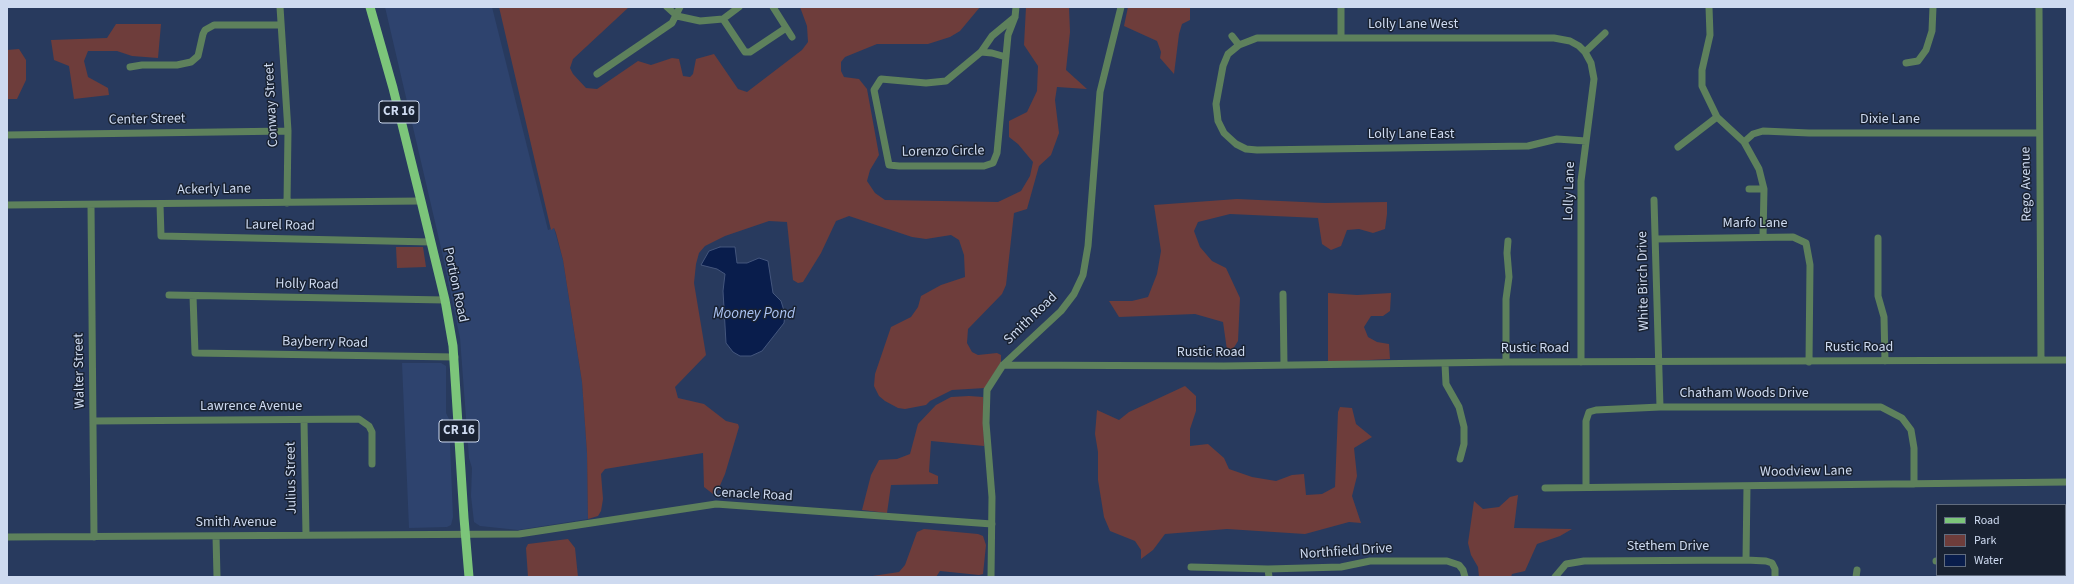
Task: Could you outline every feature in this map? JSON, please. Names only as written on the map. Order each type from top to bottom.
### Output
[{"type":"main road","name":"Portion Road","points":[[370,7],[393,88],[431,242],[445,300],[455,357],[469,577]]},
{"type":"street","name":"Conway Street","points":[[280,7],[288,131],[287,203]]},
{"type":"street","points":[[667,7],[677,16],[697,21],[723,19],[739,7]]},
{"type":"street","points":[[597,74],[672,23],[677,16],[680,7]]},
{"type":"street","points":[[773,7],[792,37]]},
{"type":"street","name":"Lorenzo Circle","points":[[1015,17],[992,36],[981,52],[946,81],[926,83],[880,79],[874,90],[889,165],[984,166],[993,163],[997,153],[1008,35],[1015,17],[1016,7]]},
{"type":"street","name":"Smith Road","points":[[991,577],[992,489],[986,423],[987,390],[1003,365],[1061,311],[1074,294],[1083,275],[1088,246],[1100,92],[1121,7]]},
{"type":"street","points":[[1341,7],[1341,38]]},
{"type":"street","points":[[1709,7],[1710,35],[1701,81],[1706,97],[1717,117],[1744,142],[1759,169],[1764,189],[1763,238]]},
{"type":"street","points":[[1906,63],[1918,61],[1926,50],[1932,31],[1933,7]]},
{"type":"street","name":"Rego Avenue","points":[[2039,7],[2041,360]]},
{"type":"street","points":[[723,19],[745,52],[750,52],[786,28]]},
{"type":"street","points":[[130,67],[192,62],[198,56],[202,34],[205,30],[214,25],[281,25]]},
{"type":"street","points":[[1585,52],[1605,33]]},
{"type":"street","points":[[1232,36],[1239,45]]},
{"type":"street","name":"Lolly Lane West","points":[[1239,45],[1257,38],[1554,38],[1570,41],[1585,52]]},
{"type":"street","name":"Lolly Lane East","points":[[1239,45],[1226,58],[1216,104],[1216,116],[1221,130],[1236,144],[1246,148],[1257,150],[1451,148],[1528,146],[1557,139],[1586,141]]},
{"type":"street","points":[[981,52],[1006,57]]},
{"type":"street","name":"Lolly Lane","points":[[1581,362],[1581,181],[1594,79],[1593,68],[1585,52]]},
{"type":"street","points":[[1678,148],[1717,117]]},
{"type":"street","name":"Dixie Lane","points":[[1744,142],[1753,134],[1763,130],[1810,133],[2040,133]]},
{"type":"street","name":"Center Street","points":[[7,135],[288,131]]},
{"type":"street","points":[[1749,190],[1764,189]]},
{"type":"street","name":"White Birch Drive","points":[[1654,200],[1660,407]]},
{"type":"street","name":"Ackerly Lane","points":[[7,205],[421,201]]},
{"type":"street","name":"Laurel Road","points":[[160,204],[161,236],[431,242]]},
{"type":"street","name":"Walter Street","points":[[91,205],[94,537]]},
{"type":"street","name":"Marfo Lane","points":[[1656,239],[1793,237],[1806,243],[1810,264],[1809,362]]},
{"type":"street","points":[[1878,238],[1878,296],[1884,317],[1885,361]]},
{"type":"street","points":[[1506,362],[1506,299],[1510,277],[1507,253],[1508,242]]},
{"type":"street","points":[[1283,294],[1284,366]]},
{"type":"street","name":"Holly Road","points":[[169,295],[445,300]]},
{"type":"street","name":"Bayberry Road","points":[[193,296],[195,353],[455,357]]},
{"type":"street","name":"Rustic Road","points":[[1003,365],[1284,366],[1506,362],[2067,360]]},
{"type":"street","points":[[1445,364],[1446,384],[1459,408],[1464,427],[1464,444],[1460,460]]},
{"type":"street","name":"Chatham Woods Drive","points":[[1586,486],[1586,421],[1588,412],[1596,410],[1660,407],[1881,407],[1902,418],[1911,430],[1914,443],[1914,484]]},
{"type":"street","name":"Lawrence Avenue","points":[[93,421],[351,419],[365,422],[369,426],[373,437],[372,464]]},
{"type":"street","name":"Julius Street","points":[[304,420],[306,535]]},
{"type":"street","name":"Woodview Lane","points":[[1545,488],[1586,486],[1746,486],[2067,482]]},
{"type":"street","points":[[1746,486],[1746,560]]},
{"type":"street","name":"Cenacle Road","points":[[466,535],[518,534],[716,504],[992,524]]},
{"type":"street","name":"Smith Avenue","points":[[7,538],[466,535]]},
{"type":"street","points":[[216,536],[217,577]]},
{"type":"street","name":"Stethem Drive","points":[[1555,577],[1566,564],[1584,561],[1746,560],[1766,561],[1772,563],[1775,569],[1775,577]]},
{"type":"street","name":"Northfield Drive","points":[[1191,567],[1268,569],[1341,567],[1370,561],[1447,561],[1459,565],[1466,577]]},
{"type":"street","points":[[1268,569],[1269,577]]},
{"type":"shaded area","points":[[385,7],[492,7],[548,230],[554,228],[563,260],[582,382],[587,453],[588,519],[518,530],[480,526],[474,522],[471,496],[472,468],[469,458],[460,338],[442,252]]},
{"type":"shaded area","points":[[402,363],[441,363],[446,366],[446,413],[449,419],[453,517],[451,525],[447,527],[409,528]]},
{"type":"green space","points":[[499,7],[629,7],[573,59],[570,68],[573,74],[586,88],[597,89],[638,61],[651,65],[672,58],[679,59],[683,76],[690,77],[693,74],[696,59],[714,54],[738,89],[747,92],[802,50],[808,42],[807,26],[800,7],[980,7],[960,31],[950,37],[928,44],[877,44],[845,57],[841,62],[841,71],[844,77],[859,79],[867,89],[879,155],[870,170],[867,181],[875,193],[885,200],[998,202],[1021,191],[1030,176],[1033,162],[1018,144],[1009,137],[1009,121],[1027,112],[1037,91],[1038,66],[1024,45],[1026,7],[1069,7],[1070,32],[1066,70],[1087,89],[1057,87],[1055,100],[1059,133],[1051,155],[1039,166],[1027,209],[1014,213],[1006,285],[1002,294],[968,329],[967,343],[972,352],[978,355],[997,353],[1001,355],[1001,362],[985,388],[952,390],[930,401],[926,405],[905,409],[898,408],[885,401],[879,396],[874,386],[875,374],[891,327],[911,317],[918,307],[921,296],[941,285],[965,277],[964,255],[959,240],[951,235],[926,239],[912,237],[849,216],[836,221],[821,253],[803,282],[798,283],[793,280],[787,222],[769,221],[725,236],[705,246],[699,253],[696,264],[694,283],[706,355],[675,387],[678,398],[704,404],[726,421],[738,424],[739,427],[725,474],[718,490],[713,494],[704,487],[703,453],[605,469],[601,474],[603,499],[601,511],[598,516],[588,519],[587,453],[582,382],[563,260],[554,228],[551,230]]},
{"type":"green space","points":[[1128,7],[1190,7],[1190,20],[1182,24],[1179,34],[1174,74],[1160,58],[1161,52],[1157,41],[1124,26]]},
{"type":"green space","points":[[116,24],[161,24],[158,58],[132,56],[117,51],[88,51],[84,61],[88,77],[108,88],[109,95],[74,99],[69,66],[54,60],[51,40],[107,38]]},
{"type":"green space","points":[[19,49],[26,60],[26,80],[17,99],[7,99],[7,50]]},
{"type":"green space","points":[[1237,199],[1325,203],[1387,202],[1385,229],[1373,233],[1359,229],[1347,230],[1341,246],[1331,250],[1322,244],[1318,218],[1230,214],[1198,222],[1194,231],[1200,247],[1212,261],[1226,268],[1240,298],[1238,341],[1228,357],[1223,322],[1195,314],[1119,317],[1109,301],[1132,301],[1148,297],[1157,274],[1161,251],[1154,205]]},
{"type":"green space","points":[[396,247],[423,247],[426,267],[397,268]]},
{"type":"green space","points":[[1328,293],[1357,295],[1391,293],[1390,311],[1383,316],[1371,316],[1364,327],[1368,337],[1377,342],[1389,344],[1390,359],[1328,362]]},
{"type":"green space","points":[[1185,386],[1196,396],[1196,411],[1190,429],[1190,446],[1208,444],[1224,458],[1229,469],[1252,477],[1276,481],[1292,475],[1304,474],[1306,495],[1322,494],[1335,487],[1338,412],[1340,407],[1352,408],[1356,424],[1372,437],[1354,448],[1357,476],[1352,496],[1361,523],[1349,522],[1305,534],[1227,529],[1165,534],[1153,550],[1141,559],[1141,550],[1135,541],[1110,531],[1104,517],[1098,480],[1098,452],[1095,434],[1097,410],[1119,420],[1129,412]]},
{"type":"green space","points":[[951,397],[983,397],[984,446],[931,441],[929,472],[938,476],[938,484],[891,485],[887,513],[862,510],[871,475],[879,460],[897,459],[910,454],[918,424],[936,405]]},
{"type":"green space","points":[[1518,495],[1514,528],[1572,529],[1560,536],[1537,544],[1525,571],[1512,574],[1511,577],[1479,577],[1478,567],[1471,555],[1468,543],[1474,501],[1483,509],[1499,507],[1510,497]]},
{"type":"green space","points":[[924,529],[978,534],[983,536],[986,545],[983,574],[979,575],[940,571],[936,577],[866,577],[899,572],[905,565],[917,532]]},
{"type":"green space","points":[[568,539],[575,548],[578,577],[528,577],[526,548],[528,544]]},
{"type":"water","name":"Mooney Pond","points":[[720,247],[735,247],[737,263],[747,263],[759,258],[768,261],[773,293],[781,301],[785,314],[784,323],[762,351],[751,356],[740,356],[733,352],[726,343],[723,291],[725,274],[717,269],[701,265],[709,251]]}]
